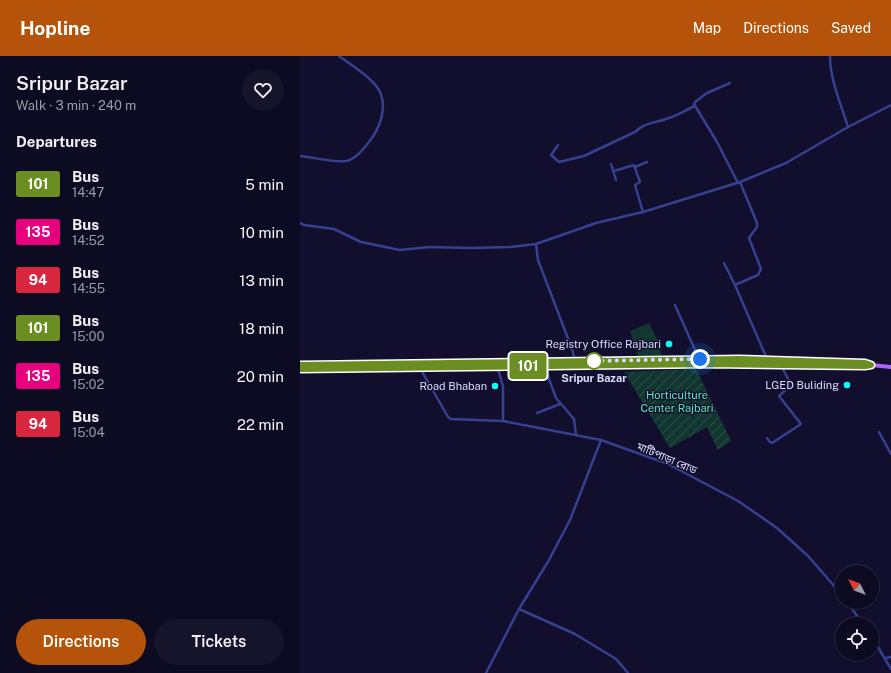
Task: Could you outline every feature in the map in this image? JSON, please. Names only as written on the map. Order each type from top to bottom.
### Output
[{"type":"main road","points":[[300,365],[700,359],[865,363],[891,367]]},
{"type":"main road","points":[[300,369],[546,366],[767,361],[781,364],[871,365]]},
{"type":"street","points":[[300,156],[346,161],[354,158],[370,140],[379,125],[382,113],[382,102],[379,91],[364,74],[339,56]]},
{"type":"street","points":[[830,56],[834,83],[848,127]]},
{"type":"street","points":[[558,146],[551,155],[559,162],[584,156],[635,132],[647,123],[670,118],[695,106],[695,102],[707,93],[730,83]]},
{"type":"street","points":[[300,223],[334,229],[361,242],[400,250],[429,247],[487,248],[536,244],[596,223],[643,212],[739,183],[786,163],[848,127],[891,105]]},
{"type":"street","points":[[695,106],[717,142],[739,183],[757,223],[757,227],[749,238],[761,269],[758,275],[735,284]]},
{"type":"street","points":[[614,171],[632,165],[635,167],[647,162]]},
{"type":"street","points":[[611,164],[616,180]]},
{"type":"street","points":[[635,167],[640,182],[634,186],[643,212]]},
{"type":"street","points":[[536,244],[538,260],[576,361]]},
{"type":"street","points":[[724,263],[735,284],[767,361]]},
{"type":"street","points":[[675,305],[700,359]]},
{"type":"street","points":[[767,438],[772,443],[800,424],[779,396],[791,385],[781,364]]},
{"type":"street","points":[[497,366],[503,386],[503,421]]},
{"type":"street","points":[[546,366],[551,386],[560,404],[573,416],[576,435]]},
{"type":"street","name":"মাটিপাড়া রোড","points":[[420,368],[448,417],[451,419],[503,421],[600,440],[668,464],[726,494],[756,512],[777,528],[808,556],[835,587]]},
{"type":"street","points":[[537,413],[560,404]]},
{"type":"street","points":[[879,432],[891,454]]},
{"type":"street","points":[[486,673],[519,609],[549,560],[570,520],[600,440]]},
{"type":"street","points":[[519,609],[575,634],[616,659],[628,673]]},
{"type":"street","points":[[852,609],[859,617]]},
{"type":"street","points":[[879,648],[891,669]]},
{"type":"street","points":[[885,658],[891,657]]},
{"type":"green space","points":[[649,323],[657,339],[662,357],[638,356],[630,331]]},
{"type":"green space","name":"Horticulture Center Rajbari","points":[[696,369],[731,441],[718,450],[707,427],[670,448],[624,372]]},
{"type":"bus line","name":"101","points":[[300,365],[767,359],[867,363],[871,365],[663,364],[300,369]]},
{"type":"place","name":"Registry Office Rajbari","points":[[669,344]]},
{"type":"place","name":"Sripur Bazar","points":[[594,361]]},
{"type":"place","name":"LGED Buliding","points":[[847,385]]},
{"type":"place","name":"Road Bhaban","points":[[495,386]]},
{"type":"route","points":[[594,361],[591,361],[700,359]]}]
